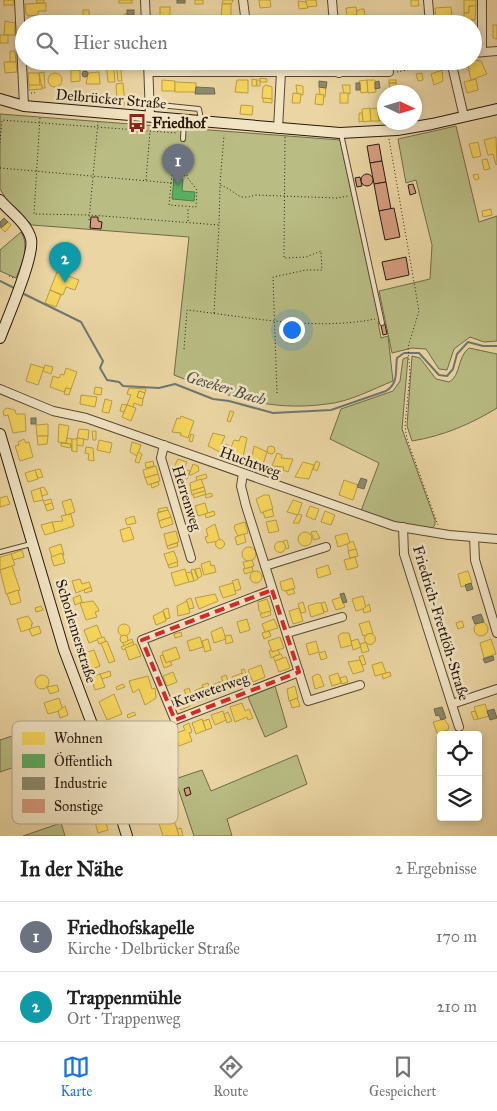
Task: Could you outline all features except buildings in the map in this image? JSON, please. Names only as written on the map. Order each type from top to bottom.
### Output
[{"type":"street","points":[[20,0],[21,15]]},
{"type":"street","points":[[145,0],[146,15]]},
{"type":"street","points":[[243,0],[245,15]]},
{"type":"street","points":[[332,0],[333,15]]},
{"type":"street","points":[[428,0],[429,15]]},
{"type":"street","points":[[482,0],[482,51],[497,51]]},
{"type":"street","points":[[23,70],[24,106]]},
{"type":"street","points":[[453,70],[464,117]]},
{"type":"street","points":[[150,117],[149,72],[389,72]]},
{"type":"street","points":[[280,72],[281,129]]},
{"type":"street","name":"Delbrücker Straße","points":[[0,99],[24,106],[340,133],[388,131],[497,109]]},
{"type":"street","points":[[0,200],[26,228],[31,239],[29,260],[17,287],[0,338]]},
{"type":"street","name":"Huchtweg","points":[[0,389],[53,410],[86,418],[243,474],[403,527],[441,534],[497,539]]},
{"type":"street","name":"Schorlemerstraße","points":[[0,434],[64,650],[90,721]]},
{"type":"street","name":"Herrenweg","points":[[164,445],[161,458],[191,558]]},
{"type":"street","points":[[243,474],[241,486],[308,701],[360,685]]},
{"type":"street","name":"Friedrich-Frettlöh-Straße","points":[[403,527],[404,554],[459,727]]},
{"type":"street","points":[[474,538],[475,560],[497,633]]},
{"type":"street","points":[[265,566],[326,547]]},
{"type":"street","name":"Kreweterweg","points":[[272,590],[142,640],[175,720],[299,672]]},
{"type":"street","points":[[287,633],[342,617]]},
{"type":"street","points":[[452,704],[497,689]]},
{"type":"street","name":"Schorlemerstraße","points":[[123,824],[127,836]]},
{"type":"lane","points":[[150,104],[198,108],[201,122]]},
{"type":"lane","points":[[182,139],[184,120]]},
{"type":"lane","points":[[340,133],[382,323]]},
{"type":"lane","points":[[0,552],[33,544]]},
{"type":"path","points":[[389,72],[401,70]]},
{"type":"path","points":[[40,118],[34,214],[90,215],[219,225]]},
{"type":"path","points":[[0,143],[2,120],[178,133]]},
{"type":"path","points":[[89,220],[98,121]]},
{"type":"path","points":[[277,393],[274,277],[306,270],[322,270],[321,250],[306,257],[284,258],[281,129]]},
{"type":"path","points":[[388,131],[419,311],[408,347],[410,357],[405,426],[407,439],[441,534]]},
{"type":"path","points":[[146,180],[150,132]]},
{"type":"path","points":[[214,313],[224,135]]},
{"type":"path","points":[[182,145],[188,151],[187,176],[197,190],[196,207],[169,205],[173,175],[174,154],[176,149],[182,145]]},
{"type":"path","points":[[0,168],[171,183]]},
{"type":"path","points":[[173,175],[187,176]]},
{"type":"path","points":[[220,184],[246,199],[255,196],[338,198],[354,195]]},
{"type":"path","points":[[188,206],[188,222]]},
{"type":"path","points":[[9,276],[17,287]]},
{"type":"path","points":[[184,348],[187,310],[274,320],[330,323],[380,318]]},
{"type":"highlighted area","points":[[272,590],[299,672],[175,720],[142,640]]},
{"type":"green space","points":[[0,114],[340,140],[380,321],[378,322],[381,338],[388,336],[393,381],[335,403],[286,406],[230,396],[174,375],[189,237],[32,225],[9,204],[0,189]]},
{"type":"green space","points":[[456,126],[479,222],[497,216],[497,341],[484,342],[470,337],[454,349],[447,370],[439,369],[426,349],[412,348],[392,353],[379,291],[430,279],[432,245],[416,180],[406,183],[398,139]]},
{"type":"green space","points":[[21,232],[24,238],[25,249],[23,261],[16,278],[0,271],[0,250]]},
{"type":"green space","points":[[469,348],[497,354],[497,408],[456,429],[412,441],[407,426],[412,356],[420,358],[436,379],[449,382],[456,375],[462,356]]},
{"type":"green space","points":[[408,357],[402,429],[435,520],[435,525],[431,529],[399,523],[361,511],[379,463],[330,439],[341,409],[393,391],[400,381],[403,359]]},
{"type":"green space","points":[[275,686],[287,727],[265,737],[248,697]]},
{"type":"green space","points":[[12,736],[12,768],[0,772],[0,740]]},
{"type":"green space","points":[[297,755],[307,784],[227,819],[232,836],[194,836],[178,788],[178,778],[202,770],[211,791]]},
{"type":"green space","points":[[61,824],[65,836],[23,836]]},
{"type":"waterway","name":"Geseker Bach","points":[[0,281],[16,289]]},
{"type":"waterway","name":"Geseker Bach","points":[[22,293],[81,322],[103,361],[100,368],[107,380],[119,382],[123,386],[159,388],[175,384],[213,399],[229,401],[273,413],[331,410],[386,391],[395,380],[397,358],[404,353],[419,353],[439,375],[447,376],[453,369],[457,354],[468,342],[483,346],[497,346]]},
{"type":"place","name":"Friedhof","points":[[137,123]]},
{"type":"place","name":"Friedhofskapelle","points":[[178,185]]},
{"type":"place","name":"Trappenmühle","points":[[65,283]]}]
